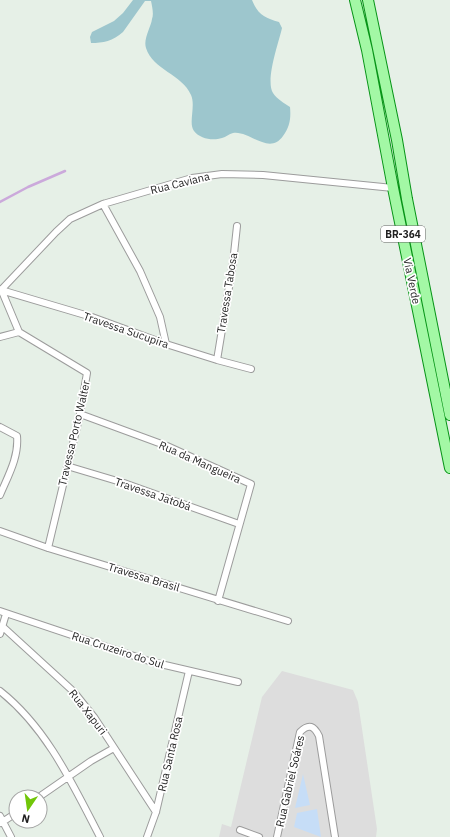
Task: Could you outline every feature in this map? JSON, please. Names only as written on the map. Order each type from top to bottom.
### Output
[{"type":"main road","name":"Via Verde","points":[[355,0],[367,50],[393,188],[450,468]]},
{"type":"main road","name":"Via Verde","points":[[368,0],[392,111],[407,199],[450,415]]},
{"type":"street","name":"Rua Caviana","points":[[0,288],[70,219],[103,204],[192,178],[222,174],[263,175],[393,188]]},
{"type":"street","points":[[103,204],[140,271],[160,318],[166,344]]},
{"type":"street","name":"Travessa Tabosa","points":[[217,360],[233,263],[237,226]]},
{"type":"street","points":[[0,288],[19,332],[0,337]]},
{"type":"street","name":"Travessa Sucupira","points":[[0,288],[92,317],[166,344],[251,369]]},
{"type":"street","name":"Travessa Porto Walter","points":[[19,332],[87,373],[80,414],[48,548]]},
{"type":"street","points":[[443,380],[450,394]]},
{"type":"street","name":"Rua da Mangueira","points":[[80,414],[167,446],[251,484],[218,601]]},
{"type":"street","points":[[0,427],[17,436],[18,445],[17,454],[0,495]]},
{"type":"street","name":"Travessa Jatobá","points":[[67,466],[124,483],[239,524]]},
{"type":"street","name":"Travessa Brasil","points":[[0,531],[48,548],[218,601],[288,621]]},
{"type":"street","name":"Rua Cruzeiro do Sul","points":[[0,611],[152,662],[238,682]]},
{"type":"street","points":[[0,634],[6,614]]},
{"type":"street","name":"Rua Xapuri","points":[[3,627],[74,692],[94,717],[156,812]]},
{"type":"street","name":"Rua Santa Rosa","points":[[147,837],[156,812],[189,671]]},
{"type":"street","points":[[0,691],[13,701],[42,735],[69,776],[100,837]]},
{"type":"street","name":"Rua Gabriel Soáres","points":[[277,837],[300,732],[304,727],[310,726],[316,729],[319,736],[335,837]]},
{"type":"street","points":[[48,790],[114,748]]},
{"type":"street","points":[[1,821],[11,837]]},
{"type":"street","points":[[240,830],[259,837]]},
{"type":"shaded area","points":[[133,0],[252,0],[262,15],[279,22],[282,28],[273,61],[271,87],[273,93],[290,107],[290,122],[283,136],[272,144],[259,141],[239,133],[233,133],[218,139],[207,139],[203,138],[194,131],[192,128],[193,104],[191,95],[187,88],[155,62],[146,48],[145,44],[153,15],[151,1],[145,1],[123,32],[115,38],[100,43],[91,43],[90,37],[92,32],[114,21],[123,13]]},
{"type":"shaded area","points":[[282,671],[353,690],[358,702],[377,829],[376,837],[219,837],[222,824],[231,827],[262,697]]},
{"type":"shaded area","points":[[303,774],[310,805],[295,808]]},
{"type":"shaded area","points":[[317,809],[321,837],[294,827],[297,813]]},
{"type":"waterway","points":[[0,202],[28,187],[65,171]]}]
